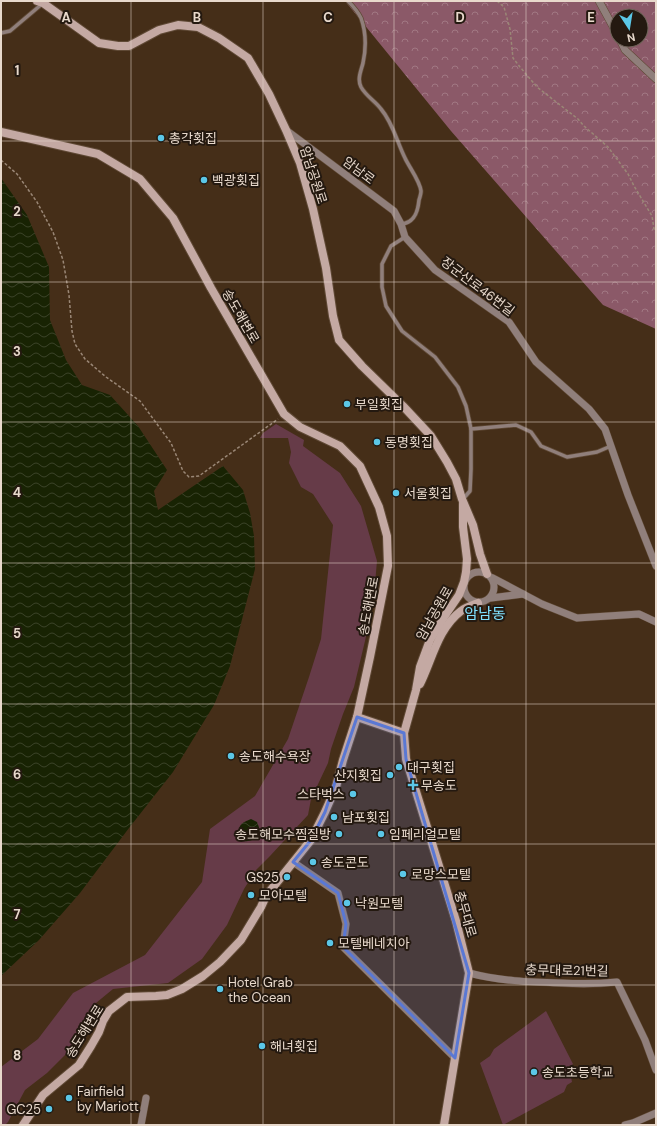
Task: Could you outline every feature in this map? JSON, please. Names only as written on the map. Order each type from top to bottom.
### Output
[{"type":"street","points":[[599,1],[609,19]]},
{"type":"street","name":"암남공원로","points":[[40,2],[99,43],[129,46],[159,30],[178,25],[198,27],[219,38],[248,58],[269,94],[300,163],[313,209],[326,268],[333,316],[339,340],[362,366],[431,436],[456,479],[462,499],[473,525],[480,554],[490,576]]},
{"type":"street","points":[[624,48],[656,79]]},
{"type":"street","name":"암남로","points":[[286,130],[394,211],[401,224],[405,237]]},
{"type":"street","name":"송도해변로","points":[[1,132],[98,154],[140,179],[173,218],[211,288],[284,415],[300,427],[340,446],[360,466],[379,507],[387,536],[388,566],[357,717],[336,787],[326,812],[311,840],[266,896],[241,940],[220,962],[182,990],[167,995],[127,997],[109,1011],[99,1032],[79,1065],[43,1095],[23,1125]]},
{"type":"street","name":"장군산로46번길","points":[[405,237],[435,270],[509,322],[536,362],[589,409],[605,430],[628,495],[656,566]]},
{"type":"street","name":"암남공원로","points":[[404,733],[416,690],[420,667],[430,640],[459,595],[464,582],[467,559],[463,527],[462,499]]},
{"type":"street","points":[[523,594],[491,598],[485,602],[478,603],[466,596],[464,582],[468,576],[474,572],[481,571],[542,604],[577,618],[639,614],[656,622]]},
{"type":"street","points":[[490,576],[495,585],[491,598]]},
{"type":"street","name":"암남공원로","points":[[416,690],[446,627],[462,610],[478,603]]},
{"type":"street","points":[[357,717],[404,733]]},
{"type":"street","name":"충무대로","points":[[404,733],[406,759],[456,921],[469,973],[444,1125]]},
{"type":"street","points":[[293,862],[338,893],[346,924],[343,947],[455,1058]]},
{"type":"street","name":"충무대로21번길","points":[[469,973],[489,978],[539,982],[600,984],[617,982],[645,1040],[656,1070]]},
{"type":"street","points":[[141,1125],[146,1098]]},
{"type":"street","points":[[624,1125],[633,1123],[656,1113]]},
{"type":"lane","points":[[348,1],[356,9],[361,18],[365,38],[364,56],[358,78],[360,85],[363,91],[382,109],[421,190],[418,211],[409,222],[401,224]]},
{"type":"lane","points":[[1,33],[10,31],[40,2]]},
{"type":"lane","points":[[405,237],[391,246],[382,264],[382,287],[386,306],[402,331],[435,358],[458,387],[466,406],[471,429],[471,468],[470,491],[462,499]]},
{"type":"lane","points":[[471,429],[516,425],[531,432],[541,446],[567,457],[597,452],[611,446]]},
{"type":"path","points":[[497,1],[504,7],[510,29],[513,58],[537,87],[578,120],[608,147],[628,174],[652,216],[656,233]]},
{"type":"path","points":[[1,160],[17,174],[37,202],[53,232],[63,260],[69,295],[72,331],[76,344],[85,359],[106,377],[140,401],[171,443],[183,471],[189,477],[199,476],[284,415]]},
{"type":"highlighted area","points":[[357,717],[404,733],[406,759],[469,973],[455,1058],[343,947],[346,924],[338,893],[293,862],[311,840],[325,812]]},
{"type":"green space","points":[[345,1],[656,1],[656,329],[603,305],[451,131]]},
{"type":"shaded area","points":[[276,424],[304,440],[303,446],[340,473],[361,506],[377,561],[374,595],[354,687],[331,749],[328,763],[311,799],[308,815],[256,870],[244,889],[227,925],[202,959],[168,983],[113,989],[96,1003],[87,1015],[79,1035],[65,1055],[47,1073],[25,1090],[8,1122],[5,1125],[1,1125],[1,1067],[38,1039],[73,993],[145,955],[202,882],[210,829],[255,796],[288,739],[321,639],[333,525],[313,494],[301,487],[289,463],[291,452],[288,438],[260,438],[263,433]]},
{"type":"shaded area","points":[[546,1011],[573,1064],[569,1067],[572,1082],[567,1085],[564,1092],[503,1125],[480,1063],[490,1056],[494,1049]]},
{"type":"water","points":[[1,178],[27,215],[49,267],[50,320],[66,360],[82,385],[110,395],[138,426],[167,470],[154,491],[158,510],[223,466],[243,490],[250,513],[254,536],[255,569],[230,666],[214,705],[173,772],[80,893],[39,940],[1,976]]},
{"type":"water","points":[[251,819],[257,822],[260,830],[257,836],[253,839],[243,841],[238,835],[239,828],[243,823]]},
{"type":"place","name":"총각횟집","points":[[161,138]]},
{"type":"place","name":"백광횟집","points":[[204,180]]},
{"type":"place","name":"부일횟집","points":[[347,404]]},
{"type":"place","name":"동명횟집","points":[[377,442]]},
{"type":"place","name":"서울횟집","points":[[396,493]]},
{"type":"place","name":"송도해수욕장","points":[[231,756]]},
{"type":"place","name":"대구횟집","points":[[399,767]]},
{"type":"place","name":"산지횟집","points":[[390,775]]},
{"type":"place","name":"무송도","points":[[413,785]]},
{"type":"place","name":"스타벅스","points":[[353,794]]},
{"type":"place","name":"남포횟집","points":[[334,817]]},
{"type":"place","name":"송도해모수찜질방","points":[[339,834]]},
{"type":"place","name":"임페리얼모텔","points":[[381,834]]},
{"type":"place","name":"송도콘도","points":[[313,862]]},
{"type":"place","name":"로망스모텔","points":[[403,874]]},
{"type":"place","name":"GS25","points":[[287,877]]},
{"type":"place","name":"모아모텔","points":[[251,895]]},
{"type":"place","name":"낙원모텔","points":[[347,903]]},
{"type":"place","name":"모텔베네치아","points":[[330,943]]},
{"type":"place","name":"Hotel Grab the Ocean","points":[[220,989]]},
{"type":"place","name":"해녀횟집","points":[[262,1046]]},
{"type":"place","name":"송도초등학교","points":[[534,1072]]},
{"type":"place","name":"Fairfield by Mariott","points":[[69,1098]]},
{"type":"place","name":"GC25","points":[[49,1109]]},
{"type":"district","name":"암남동","points":[[485,614]]}]
